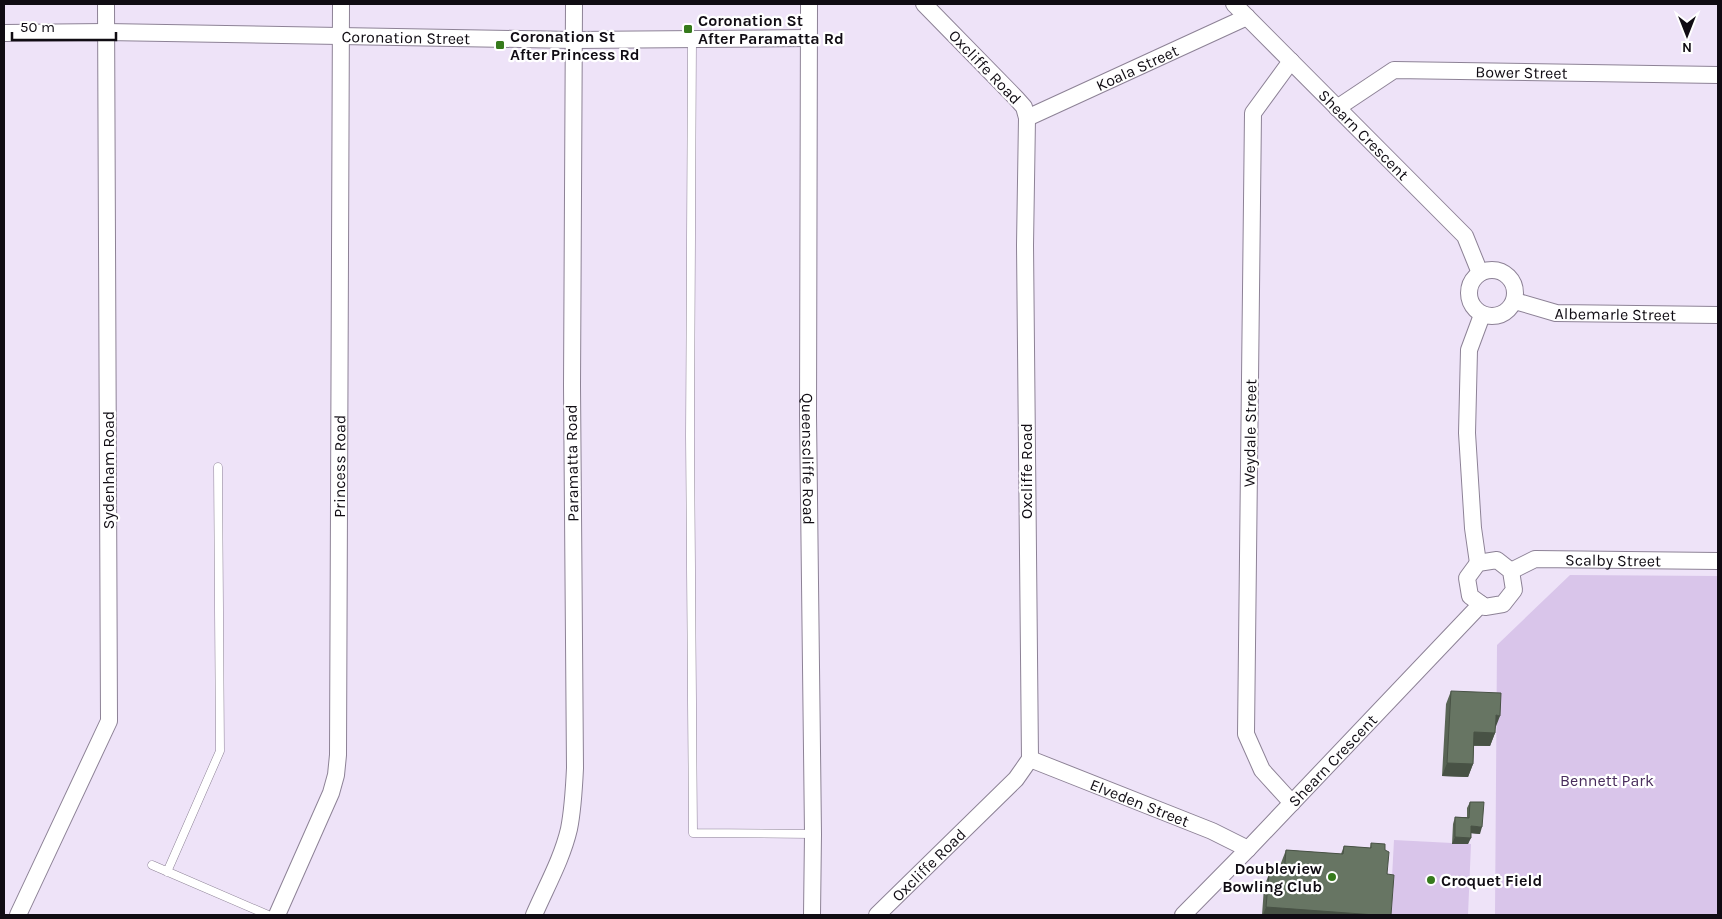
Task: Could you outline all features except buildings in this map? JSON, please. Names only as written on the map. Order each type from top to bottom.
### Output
[{"type":"street","name":"Sydenham Road","points":[[18,915],[109,721],[106,4]]},
{"type":"street","name":"Princess Road","points":[[277,915],[331,793],[336,775],[338,755],[341,4]]},
{"type":"street","name":"Paramatta Road","points":[[534,915],[563,849],[569,830],[574,787],[572,385],[574,4]]},
{"type":"street","name":"Queenscliffe Road","points":[[809,4],[808,415],[813,834],[812,915]]},
{"type":"street","name":"Oxcliffe Road","points":[[877,915],[1016,779],[1030,759],[1025,245],[1027,118],[1024,107],[1016,98],[924,4]]},
{"type":"street","name":"Shearn Crescent","points":[[1234,4],[1465,236],[1480,273]]},
{"type":"street","name":"Koala Street","points":[[1027,118],[1247,17]]},
{"type":"street","name":"Coronation Street","points":[[4,33],[106,32],[574,40],[808,38]]},
{"type":"street","name":"Weydale Street","points":[[1291,61],[1253,113],[1246,734],[1262,770],[1292,803]]},
{"type":"street","name":"Bower Street","points":[[1337,108],[1394,70],[1718,75]]},
{"type":"street","points":[[1492,270],[1500,271],[1511,279],[1515,288],[1515,301],[1508,311],[1499,316],[1482,315],[1470,303],[1468,293],[1472,282],[1480,273],[1492,270]]},
{"type":"street","name":"Albemarle Street","points":[[1515,301],[1556,313],[1718,315]]},
{"type":"street","points":[[1478,563],[1473,528],[1467,433],[1469,350],[1482,315]]},
{"type":"street","name":"Scalby Street","points":[[1511,571],[1534,559],[1718,561]]},
{"type":"street","points":[[1496,560],[1511,571],[1514,590],[1503,604],[1485,607],[1470,596],[1467,578],[1478,563],[1496,560]]},
{"type":"street","name":"Shearn Crescent","points":[[1183,915],[1481,604]]},
{"type":"street","name":"Elveden Street","points":[[1030,759],[1212,831],[1248,849]]},
{"type":"lane","points":[[692,39],[690,436],[694,833],[813,834]]},
{"type":"lane","points":[[167,872],[220,751],[218,467]]},
{"type":"lane","points":[[152,865],[268,915]]},
{"type":"green space","name":"Bennett Park","points":[[1570,575],[1718,576],[1718,915],[1495,915],[1497,645]]},
{"type":"green space","name":"Croquet Field","points":[[1394,840],[1471,844],[1468,915],[1390,915]]},
{"type":"place","name":"Coronation St After Paramatta Rd","points":[[688,29]]},
{"type":"place","name":"Coronation St After Princess Rd","points":[[500,45]]},
{"type":"place","name":"Doubleview Bowling Club","points":[[1332,877]]},
{"type":"place","name":"Croquet Field","points":[[1431,880]]}]
